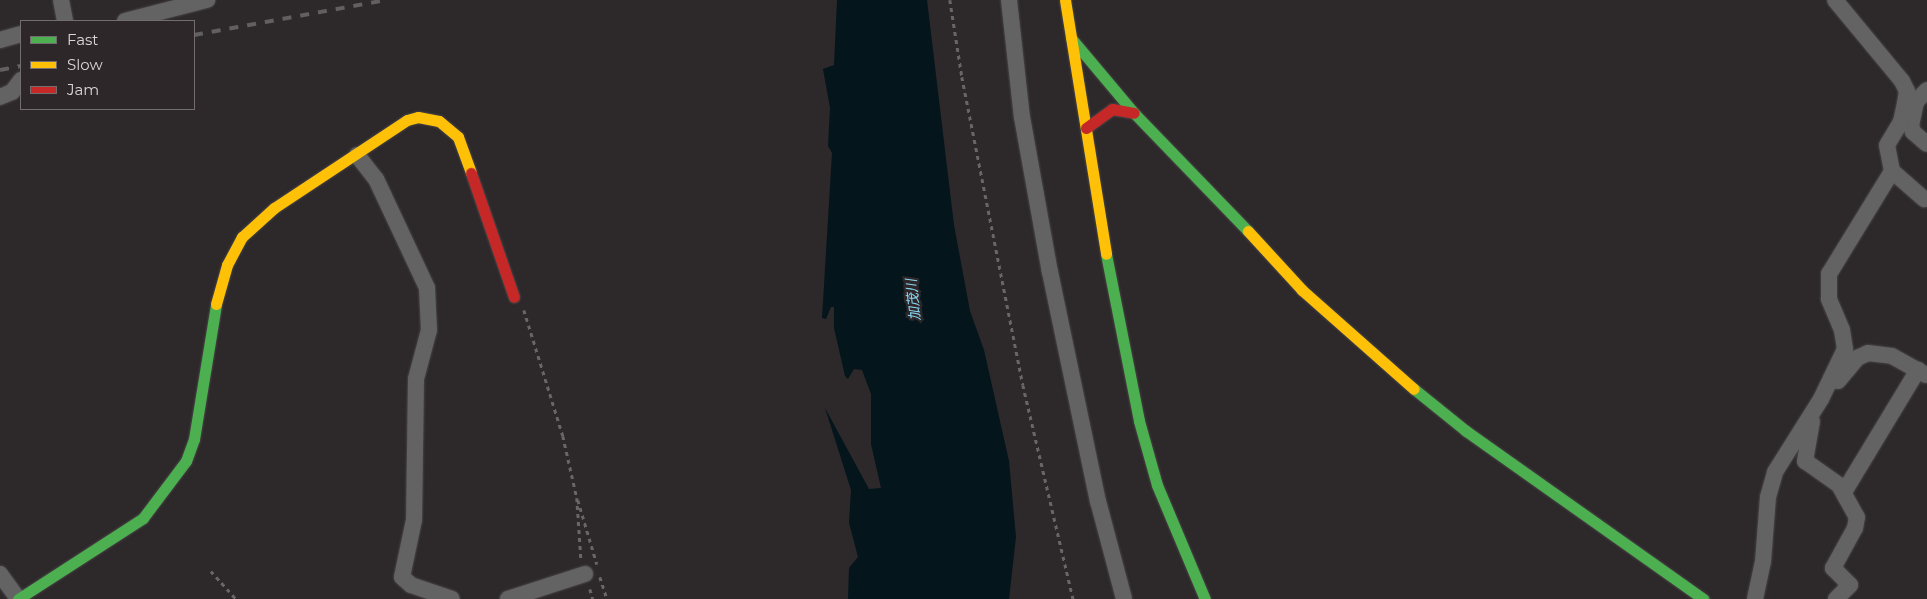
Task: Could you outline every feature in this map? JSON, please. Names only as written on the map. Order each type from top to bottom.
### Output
[{"type":"street","points":[[61,0],[65,20]]},
{"type":"street","points":[[129,20],[207,0]]},
{"type":"street","points":[[1008,0],[1022,118],[1050,272],[1098,501],[1124,599]]},
{"type":"street","points":[[1065,0],[1070,38],[1139,421],[1157,485],[1205,599]]},
{"type":"street","points":[[1835,0],[1902,81],[1916,109],[1913,132],[1927,144]]},
{"type":"street","points":[[0,40],[20,34]]},
{"type":"street","points":[[1070,38],[1134,113],[1172,149],[1302,290],[1382,363],[1466,431],[1703,599]]},
{"type":"street","points":[[0,97],[12,92],[20,81]]},
{"type":"street","points":[[1924,199],[1892,171],[1887,145],[1901,122],[1916,109],[1927,90]]},
{"type":"street","points":[[1086,128],[1112,109],[1134,113]]},
{"type":"street","points":[[0,574],[18,599],[128,530],[155,503],[191,450],[215,307],[234,250],[274,208],[357,156],[408,120],[418,117],[439,121],[450,128],[464,149],[514,297]]},
{"type":"street","points":[[357,156],[382,191],[427,288],[430,330],[416,379],[414,520],[402,572],[418,594],[452,599]]},
{"type":"street","points":[[1755,599],[1763,562],[1768,497],[1774,472],[1813,413],[1845,349],[1842,330],[1828,299],[1829,274],[1892,171]]},
{"type":"street","points":[[1821,399],[1857,358],[1868,353],[1892,356],[1922,373],[1844,492]]},
{"type":"street","points":[[1813,413],[1806,461],[1844,492],[1858,517],[1855,528],[1833,568],[1850,584],[1836,599]]},
{"type":"street","points":[[508,599],[585,574]]},
{"type":"path","points":[[950,0],[964,87],[1023,385],[1073,599]]},
{"type":"path","points":[[514,297],[522,302],[607,599]]},
{"type":"path","points":[[577,498],[578,551],[593,599]]},
{"type":"path","points":[[211,571],[236,599]]},
{"type":"water","name":"加茂川","points":[[837,0],[927,0],[954,225],[970,311],[984,350],[1009,461],[1016,537],[1009,599],[848,599],[849,568],[858,557],[849,523],[851,490],[825,408],[869,489],[881,488],[871,444],[871,394],[862,370],[854,369],[848,379],[845,376],[834,328],[834,307],[831,307],[826,319],[822,318],[832,153],[828,146],[830,108],[823,69],[834,65]]},
{"type":"railway","points":[[195,35],[386,0]]},
{"type":"railway","points":[[0,70],[20,66]]},
{"type":"traffic: fast","points":[[1071,38],[1134,113],[1248,231]]},
{"type":"traffic: fast","points":[[1106,254],[1139,421],[1157,485],[1205,599]]},
{"type":"traffic: fast","points":[[18,599],[143,518],[186,461],[194,439],[216,304]]},
{"type":"traffic: fast","points":[[1414,389],[1466,431],[1703,599]]},
{"type":"traffic: slow","points":[[1065,0],[1106,254]]},
{"type":"traffic: slow","points":[[216,304],[227,265],[242,237],[274,208],[407,120],[418,117],[439,121],[458,137],[471,173]]},
{"type":"traffic: slow","points":[[1248,231],[1302,290],[1414,389]]},
{"type":"traffic: jam","points":[[1086,128],[1112,109],[1134,113]]},
{"type":"traffic: jam","points":[[471,173],[514,297]]}]
